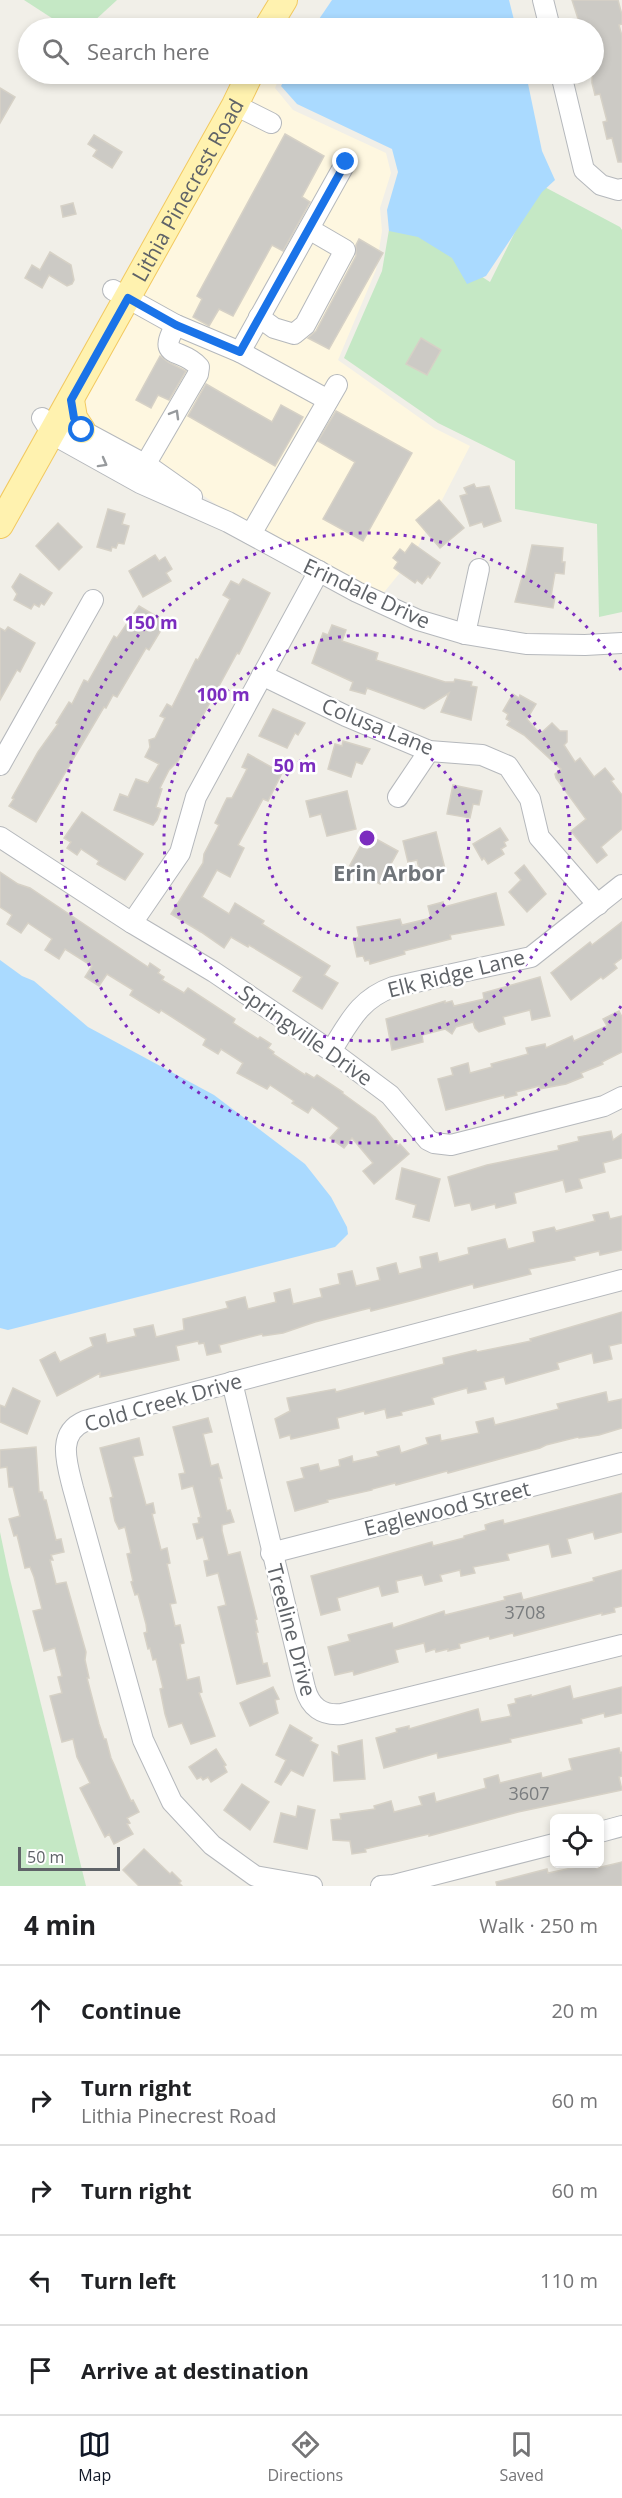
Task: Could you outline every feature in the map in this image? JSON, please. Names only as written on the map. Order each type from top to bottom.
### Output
[{"type":"main road","name":"Lithia Pinecrest Road","points":[[0,525],[61,420],[120,294],[233,84]]},
{"type":"main road","name":"Lithia Pinecrest Road","points":[[0,497],[61,420],[120,294],[235,105],[245,84]]},
{"type":"street","points":[[543,0],[548,18]]},
{"type":"street","points":[[563,84],[584,170],[601,185],[622,189]]},
{"type":"street","points":[[235,105],[271,123]]},
{"type":"street","points":[[240,352],[346,162]]},
{"type":"street","points":[[260,317],[285,333],[294,334],[305,326],[345,250],[309,229]]},
{"type":"street","points":[[120,294],[176,325],[333,393],[251,534]]},
{"type":"street","points":[[145,465],[198,374],[199,367],[194,362],[170,350],[167,346],[167,340],[176,325]]},
{"type":"street","name":"Erindale Drive","points":[[61,420],[145,465],[228,522]]},
{"type":"street","name":"Erindale Drive","points":[[61,420],[140,483],[228,522],[394,610],[418,620],[465,633],[517,642],[552,645],[622,643]]},
{"type":"street","points":[[465,633],[479,569]]},
{"type":"street","points":[[132,922],[180,853],[196,796],[319,571]]},
{"type":"street","points":[[0,765],[93,600]]},
{"type":"street","name":"Colusa Lane","points":[[262,675],[346,716],[429,751],[482,755],[508,766],[531,799],[539,837],[598,905]]},
{"type":"street","points":[[398,797],[429,751]]},
{"type":"street","name":"Springville Drive","points":[[0,837],[214,972],[331,1051],[390,1095],[428,1140],[441,1145],[451,1145],[604,1106],[622,1097]]},
{"type":"street","name":"Elk Ridge Lane","points":[[331,1051],[360,1006],[377,993],[531,957],[622,885]]},
{"type":"street","name":"Cold Creek Drive","points":[[312,1886],[253,1881],[212,1845],[172,1802],[143,1740],[73,1488],[65,1452],[69,1434],[85,1421],[622,1280]]},
{"type":"street","name":"Treeline Drive","points":[[232,1382],[307,1696],[316,1709],[326,1714],[342,1714],[622,1645]]},
{"type":"street","name":"Eaglewood Street","points":[[272,1553],[622,1463]]},
{"type":"street","points":[[604,1831],[622,1826]]},
{"type":"street","points":[[390,1886],[550,1845]]},
{"type":"shaded area","points":[[253,84],[277,84],[275,88],[293,110],[386,153],[391,173],[380,208],[382,231],[376,270],[338,360],[434,428],[470,446],[412,558],[381,596],[233,516],[153,461],[87,424],[79,402]]},
{"type":"green space","points":[[24,0],[117,0],[97,18],[52,18]]},
{"type":"green space","points":[[539,184],[622,230],[622,612],[599,617],[597,524],[515,509],[515,461],[438,423],[344,358],[382,271],[391,218],[490,282]]},
{"type":"green space","points":[[0,1532],[9,1575],[86,1886],[0,1886]]},
{"type":"water","points":[[332,0],[509,0],[514,18],[320,18]]},
{"type":"water","points":[[282,84],[528,84],[542,151],[555,180],[542,192],[486,276],[467,284],[452,258],[418,237],[389,231],[387,210],[398,172],[392,149],[297,104],[281,86]]},
{"type":"water","points":[[0,960],[22,976],[34,981],[88,1027],[214,1095],[305,1164],[331,1197],[347,1227],[348,1234],[335,1247],[8,1330],[0,1328]]},
{"type":"building","points":[[572,0],[618,0],[622,15],[622,24],[619,25],[622,36],[622,162],[618,162],[612,138],[607,139],[603,122],[607,121],[600,94],[595,95],[592,84],[604,84],[604,18],[578,18]]},
{"type":"building","points":[[0,88],[15,97],[0,123]]},
{"type":"building","points":[[285,134],[324,156],[302,197],[310,202],[283,251],[272,245],[233,316],[219,309],[209,326],[193,317],[202,299],[197,296]]},
{"type":"building","points":[[94,135],[122,152],[112,168],[93,156],[97,150],[88,144]]},
{"type":"building","points":[[73,203],[76,214],[63,217],[61,206]]},
{"type":"building","points":[[359,239],[383,253],[329,349],[308,338],[316,331],[356,256],[356,245]]},
{"type":"building","points":[[50,252],[71,265],[74,280],[72,284],[67,286],[49,275],[42,288],[25,278],[32,265],[40,270]]},
{"type":"building","points":[[421,338],[441,350],[427,375],[406,364]]},
{"type":"building","points":[[160,356],[186,371],[169,400],[158,395],[151,408],[136,400]]},
{"type":"building","points":[[206,384],[272,422],[281,405],[303,417],[275,466],[188,416]]},
{"type":"building","points":[[336,411],[412,453],[363,541],[323,519],[355,462],[318,441]]},
{"type":"building","points":[[474,484],[476,488],[489,486],[501,521],[484,527],[482,522],[470,526],[460,496],[467,494],[464,488]]},
{"type":"building","points":[[439,500],[464,528],[440,548],[416,520]]},
{"type":"building","points":[[108,509],[125,514],[122,524],[129,526],[124,544],[118,543],[116,548],[112,547],[111,551],[97,547]]},
{"type":"building","points":[[58,523],[82,547],[59,570],[36,546]]},
{"type":"building","points":[[412,543],[440,563],[430,578],[428,576],[422,584],[417,580],[415,583],[394,568],[398,562],[393,558],[400,549],[405,553]]},
{"type":"building","points":[[532,545],[563,548],[564,574],[555,573],[551,596],[555,597],[553,608],[515,602],[522,577],[525,577]]},
{"type":"building","points":[[155,555],[159,561],[165,557],[172,569],[166,573],[171,581],[143,597],[129,571]]},
{"type":"building","points":[[20,574],[52,593],[44,605],[41,603],[39,607],[34,604],[31,609],[14,600],[17,594],[12,587]]},
{"type":"building","points":[[243,579],[270,593],[239,654],[237,653],[178,761],[169,770],[160,788],[162,789],[156,807],[161,809],[157,820],[153,825],[114,810],[120,794],[128,797],[136,779],[148,783],[159,764],[145,757],[150,747],[149,740],[155,738],[165,718],[160,716],[167,704],[172,707],[230,599],[223,595],[231,581],[239,585]]},
{"type":"building","points":[[139,606],[166,622],[149,650],[146,648],[117,697],[113,695],[106,708],[104,707],[36,822],[9,806],[14,799],[12,798],[69,702],[72,704],[84,680],[88,682],[114,636],[117,638]]},
{"type":"building","points":[[332,625],[346,630],[342,641],[378,653],[376,660],[445,682],[454,682],[455,679],[472,682],[471,686],[477,687],[471,720],[441,712],[449,693],[424,709],[367,688],[365,694],[350,690],[353,682],[312,663],[323,633],[328,635]]},
{"type":"building","points":[[8,627],[35,643],[20,672],[17,670],[0,700],[0,628],[5,631]]},
{"type":"building","points":[[513,694],[519,698],[520,695],[536,704],[527,719],[540,734],[552,723],[560,731],[567,731],[567,742],[564,745],[575,762],[580,758],[594,777],[605,768],[614,779],[611,781],[622,795],[622,829],[601,847],[607,855],[597,863],[571,831],[586,819],[556,778],[555,774],[561,769],[524,735],[507,725],[510,721],[506,719],[508,714],[503,711]]},
{"type":"building","points":[[273,709],[305,723],[298,735],[295,733],[287,748],[259,736]]},
{"type":"building","points":[[343,741],[370,749],[362,764],[356,762],[351,777],[328,769],[335,744],[342,746]]},
{"type":"building","points":[[248,754],[282,773],[268,801],[263,799],[238,845],[244,848],[230,877],[217,870],[202,897],[229,914],[235,903],[264,921],[262,924],[330,966],[324,975],[338,983],[322,1009],[293,991],[302,977],[249,945],[248,947],[231,937],[224,948],[171,914],[203,863],[204,854],[219,825],[215,823],[227,798],[232,798],[247,769],[242,767]]},
{"type":"building","points":[[453,785],[482,791],[479,805],[473,804],[470,818],[447,814]]},
{"type":"building","points":[[347,791],[356,829],[327,836],[321,814],[310,817],[306,801]]},
{"type":"building","points":[[82,812],[143,854],[125,880],[97,864],[99,861],[81,849],[77,855],[67,848],[71,842],[64,838]]},
{"type":"building","points":[[500,828],[508,840],[504,842],[506,846],[501,849],[504,854],[488,864],[484,858],[482,860],[473,844]]},
{"type":"building","points":[[436,832],[445,869],[420,873],[417,860],[408,862],[403,841]]},
{"type":"building","points":[[367,834],[398,851],[380,884],[349,867]]},
{"type":"building","points":[[524,865],[546,894],[527,912],[509,892],[521,880],[515,873]]},
{"type":"building","points":[[0,872],[18,884],[30,888],[148,967],[150,963],[160,970],[158,973],[164,977],[162,980],[184,993],[188,988],[235,1019],[233,1023],[258,1039],[260,1037],[271,1044],[268,1048],[274,1052],[273,1054],[305,1075],[306,1073],[314,1078],[317,1075],[343,1092],[375,1117],[398,1146],[400,1144],[409,1154],[374,1184],[363,1171],[373,1163],[352,1138],[344,1148],[330,1138],[339,1128],[312,1107],[308,1113],[270,1085],[267,1089],[237,1073],[243,1063],[221,1049],[218,1054],[203,1045],[206,1039],[161,1010],[159,1013],[130,995],[133,990],[107,974],[99,986],[85,977],[92,966],[65,949],[59,959],[45,950],[52,939],[28,923],[21,933],[7,924],[12,915],[0,907]]},
{"type":"building","points":[[496,893],[504,925],[450,935],[451,939],[404,951],[405,954],[370,964],[369,960],[365,961],[363,956],[357,957],[353,939],[359,937],[357,927],[400,919],[402,925],[431,918],[428,906],[443,902],[444,907]]},
{"type":"building","points":[[622,922],[622,958],[614,964],[617,968],[571,1000],[551,973],[590,942],[592,945]]},
{"type":"building","points":[[540,977],[550,1016],[532,1020],[530,1010],[503,1017],[505,1024],[479,1032],[473,1022],[456,1027],[452,1034],[445,1029],[422,1035],[423,1042],[392,1050],[386,1019],[445,1001],[445,1003],[452,1001],[454,1006],[484,999],[483,993]]},
{"type":"building","points":[[619,1011],[622,1017],[622,1052],[602,1062],[603,1064],[581,1073],[583,1077],[566,1084],[540,1089],[539,1086],[516,1092],[517,1095],[505,1098],[504,1095],[446,1110],[438,1079],[453,1075],[451,1068],[468,1063],[470,1073],[492,1067],[491,1064],[528,1054],[526,1048],[545,1044],[546,1048],[572,1036],[574,1041],[607,1026],[603,1019]]},
{"type":"building","points":[[611,1131],[613,1140],[622,1134],[622,1158],[603,1163],[605,1172],[579,1179],[582,1188],[566,1192],[563,1180],[514,1193],[516,1203],[496,1208],[495,1204],[472,1210],[470,1203],[455,1206],[448,1177],[487,1165],[559,1150],[558,1146],[579,1141],[578,1137]]},
{"type":"building","points":[[402,1168],[440,1179],[429,1221],[413,1217],[416,1205],[396,1199]]},
{"type":"building","points":[[608,1212],[610,1219],[622,1216],[622,1250],[600,1255],[599,1251],[574,1257],[575,1260],[529,1269],[531,1274],[474,1288],[473,1284],[371,1311],[370,1308],[283,1333],[263,1336],[262,1334],[219,1345],[221,1352],[207,1355],[204,1343],[199,1344],[198,1341],[176,1346],[179,1360],[100,1377],[100,1373],[57,1396],[40,1360],[55,1352],[60,1362],[93,1346],[90,1338],[105,1334],[107,1343],[136,1336],[134,1329],[153,1325],[156,1337],[184,1330],[183,1319],[228,1308],[226,1302],[245,1297],[248,1309],[276,1302],[274,1293],[290,1289],[293,1304],[322,1297],[320,1289],[340,1284],[338,1274],[352,1271],[356,1286],[380,1280],[377,1268],[396,1263],[399,1274],[422,1268],[420,1257],[437,1253],[439,1262],[469,1254],[468,1248],[505,1239],[508,1249],[535,1242],[533,1232],[554,1227],[556,1231],[595,1221],[593,1215]]},
{"type":"building","points":[[622,1312],[622,1343],[609,1346],[612,1359],[594,1363],[592,1353],[557,1363],[559,1369],[506,1384],[504,1377],[484,1382],[486,1389],[468,1393],[467,1388],[438,1396],[432,1398],[434,1404],[401,1412],[402,1415],[387,1418],[385,1409],[365,1414],[364,1411],[337,1418],[339,1428],[291,1439],[290,1435],[280,1438],[275,1419],[290,1411],[287,1398],[335,1389],[336,1392],[444,1364],[443,1358],[531,1341],[530,1339]]},
{"type":"building","points":[[13,1388],[40,1401],[27,1434],[0,1422],[0,1405],[5,1407]]},
{"type":"building","points":[[606,1392],[608,1402],[622,1399],[622,1428],[599,1435],[578,1437],[546,1445],[448,1473],[447,1471],[327,1500],[328,1502],[295,1511],[287,1482],[304,1478],[301,1468],[318,1464],[320,1471],[340,1466],[339,1460],[352,1456],[353,1462],[379,1456],[377,1452],[399,1446],[401,1453],[428,1444],[426,1438],[440,1435],[441,1441],[479,1433],[476,1422],[493,1418],[495,1425],[559,1409],[557,1404]]},
{"type":"building","points":[[208,1418],[212,1432],[203,1434],[211,1466],[218,1464],[227,1511],[230,1510],[234,1522],[222,1525],[222,1531],[228,1555],[240,1552],[257,1619],[255,1620],[258,1632],[256,1632],[263,1664],[267,1663],[270,1676],[237,1684],[218,1607],[226,1605],[218,1573],[207,1576],[204,1561],[209,1560],[203,1537],[197,1539],[193,1524],[199,1523],[198,1518],[201,1517],[193,1486],[182,1489],[179,1474],[185,1473],[173,1427]]},
{"type":"building","points":[[139,1438],[143,1455],[133,1457],[146,1505],[153,1503],[155,1513],[152,1514],[161,1550],[167,1548],[170,1563],[167,1564],[176,1603],[170,1604],[175,1626],[180,1625],[184,1643],[180,1644],[187,1680],[199,1677],[202,1692],[199,1693],[215,1736],[191,1744],[182,1723],[169,1727],[165,1714],[160,1689],[163,1688],[156,1659],[153,1660],[150,1648],[148,1649],[144,1633],[147,1632],[146,1624],[138,1594],[135,1595],[131,1582],[133,1581],[127,1554],[131,1553],[125,1527],[119,1529],[115,1521],[110,1498],[113,1497],[100,1448]]},
{"type":"building","points":[[36,1447],[39,1492],[42,1492],[46,1500],[56,1540],[61,1539],[64,1552],[51,1555],[53,1560],[50,1560],[56,1584],[66,1582],[86,1652],[85,1660],[89,1678],[87,1678],[99,1724],[111,1758],[131,1801],[133,1800],[139,1812],[127,1818],[130,1823],[127,1824],[133,1834],[114,1844],[109,1834],[105,1837],[80,1788],[90,1783],[77,1757],[73,1739],[62,1742],[50,1696],[62,1693],[58,1677],[62,1676],[55,1648],[44,1651],[33,1611],[42,1609],[34,1577],[30,1567],[25,1568],[17,1535],[14,1536],[9,1519],[20,1516],[13,1487],[9,1487],[7,1467],[0,1468],[0,1450]]},
{"type":"building","points":[[622,1493],[622,1532],[595,1539],[593,1532],[567,1539],[571,1553],[552,1557],[549,1544],[507,1554],[509,1560],[473,1567],[475,1573],[461,1576],[460,1570],[440,1575],[442,1581],[425,1585],[422,1575],[396,1581],[398,1592],[382,1596],[379,1586],[337,1598],[340,1610],[321,1615],[311,1576],[432,1542],[433,1546],[464,1538],[464,1536],[486,1530],[485,1525],[491,1523],[503,1520],[504,1524]]},
{"type":"building","points":[[622,1570],[622,1606],[614,1608],[615,1612],[602,1615],[602,1613],[514,1636],[513,1633],[490,1639],[489,1636],[459,1644],[460,1648],[448,1651],[448,1649],[436,1652],[435,1649],[426,1652],[424,1643],[395,1650],[398,1662],[354,1675],[353,1671],[335,1675],[328,1647],[350,1641],[348,1635],[392,1623],[393,1628],[444,1611],[445,1615],[505,1600],[504,1597],[521,1593],[523,1600],[594,1581],[593,1578]]},
{"type":"building","points":[[570,1686],[573,1699],[622,1687],[622,1713],[605,1717],[604,1713],[581,1719],[582,1723],[510,1739],[511,1742],[438,1758],[437,1753],[384,1768],[376,1738],[397,1732],[396,1729],[409,1726],[409,1729],[478,1709],[481,1722],[511,1716],[508,1705],[516,1703],[515,1699]]},
{"type":"building","points":[[273,1687],[279,1699],[275,1700],[278,1713],[250,1726],[240,1703]]},
{"type":"building","points":[[290,1725],[312,1738],[310,1741],[318,1745],[303,1776],[291,1770],[281,1785],[275,1782],[286,1760],[276,1755]]},
{"type":"building","points":[[362,1740],[365,1779],[334,1781],[332,1752],[339,1755],[338,1746]]},
{"type":"building","points":[[619,1748],[620,1753],[622,1752],[622,1776],[619,1777],[622,1790],[518,1812],[429,1836],[429,1834],[365,1849],[366,1852],[352,1854],[350,1841],[333,1840],[331,1820],[341,1819],[340,1814],[375,1809],[374,1806],[391,1801],[394,1812],[422,1805],[419,1797],[434,1793],[436,1802],[486,1788],[484,1779],[498,1775],[500,1783],[541,1773],[542,1778],[572,1770],[569,1759]]},
{"type":"building","points":[[216,1749],[226,1765],[224,1766],[227,1772],[211,1782],[208,1777],[203,1780],[201,1777],[197,1779],[189,1767]]},
{"type":"building","points":[[242,1784],[269,1802],[250,1830],[224,1810]]},
{"type":"building","points":[[298,1806],[315,1810],[307,1849],[274,1842],[281,1813],[296,1817]]},
{"type":"building","points":[[144,1849],[170,1874],[172,1872],[181,1881],[179,1883],[182,1886],[139,1886],[123,1870]]},
{"type":"building","points":[[622,1862],[622,1886],[497,1886],[496,1882],[547,1869],[548,1873],[572,1868],[604,1866]]},
{"type":"district","name":"Erin Arbor","points":[[389,872]]},
{"type":"route","points":[[82,430],[74,418],[71,400],[128,298],[176,325],[240,352],[346,162]]}]
